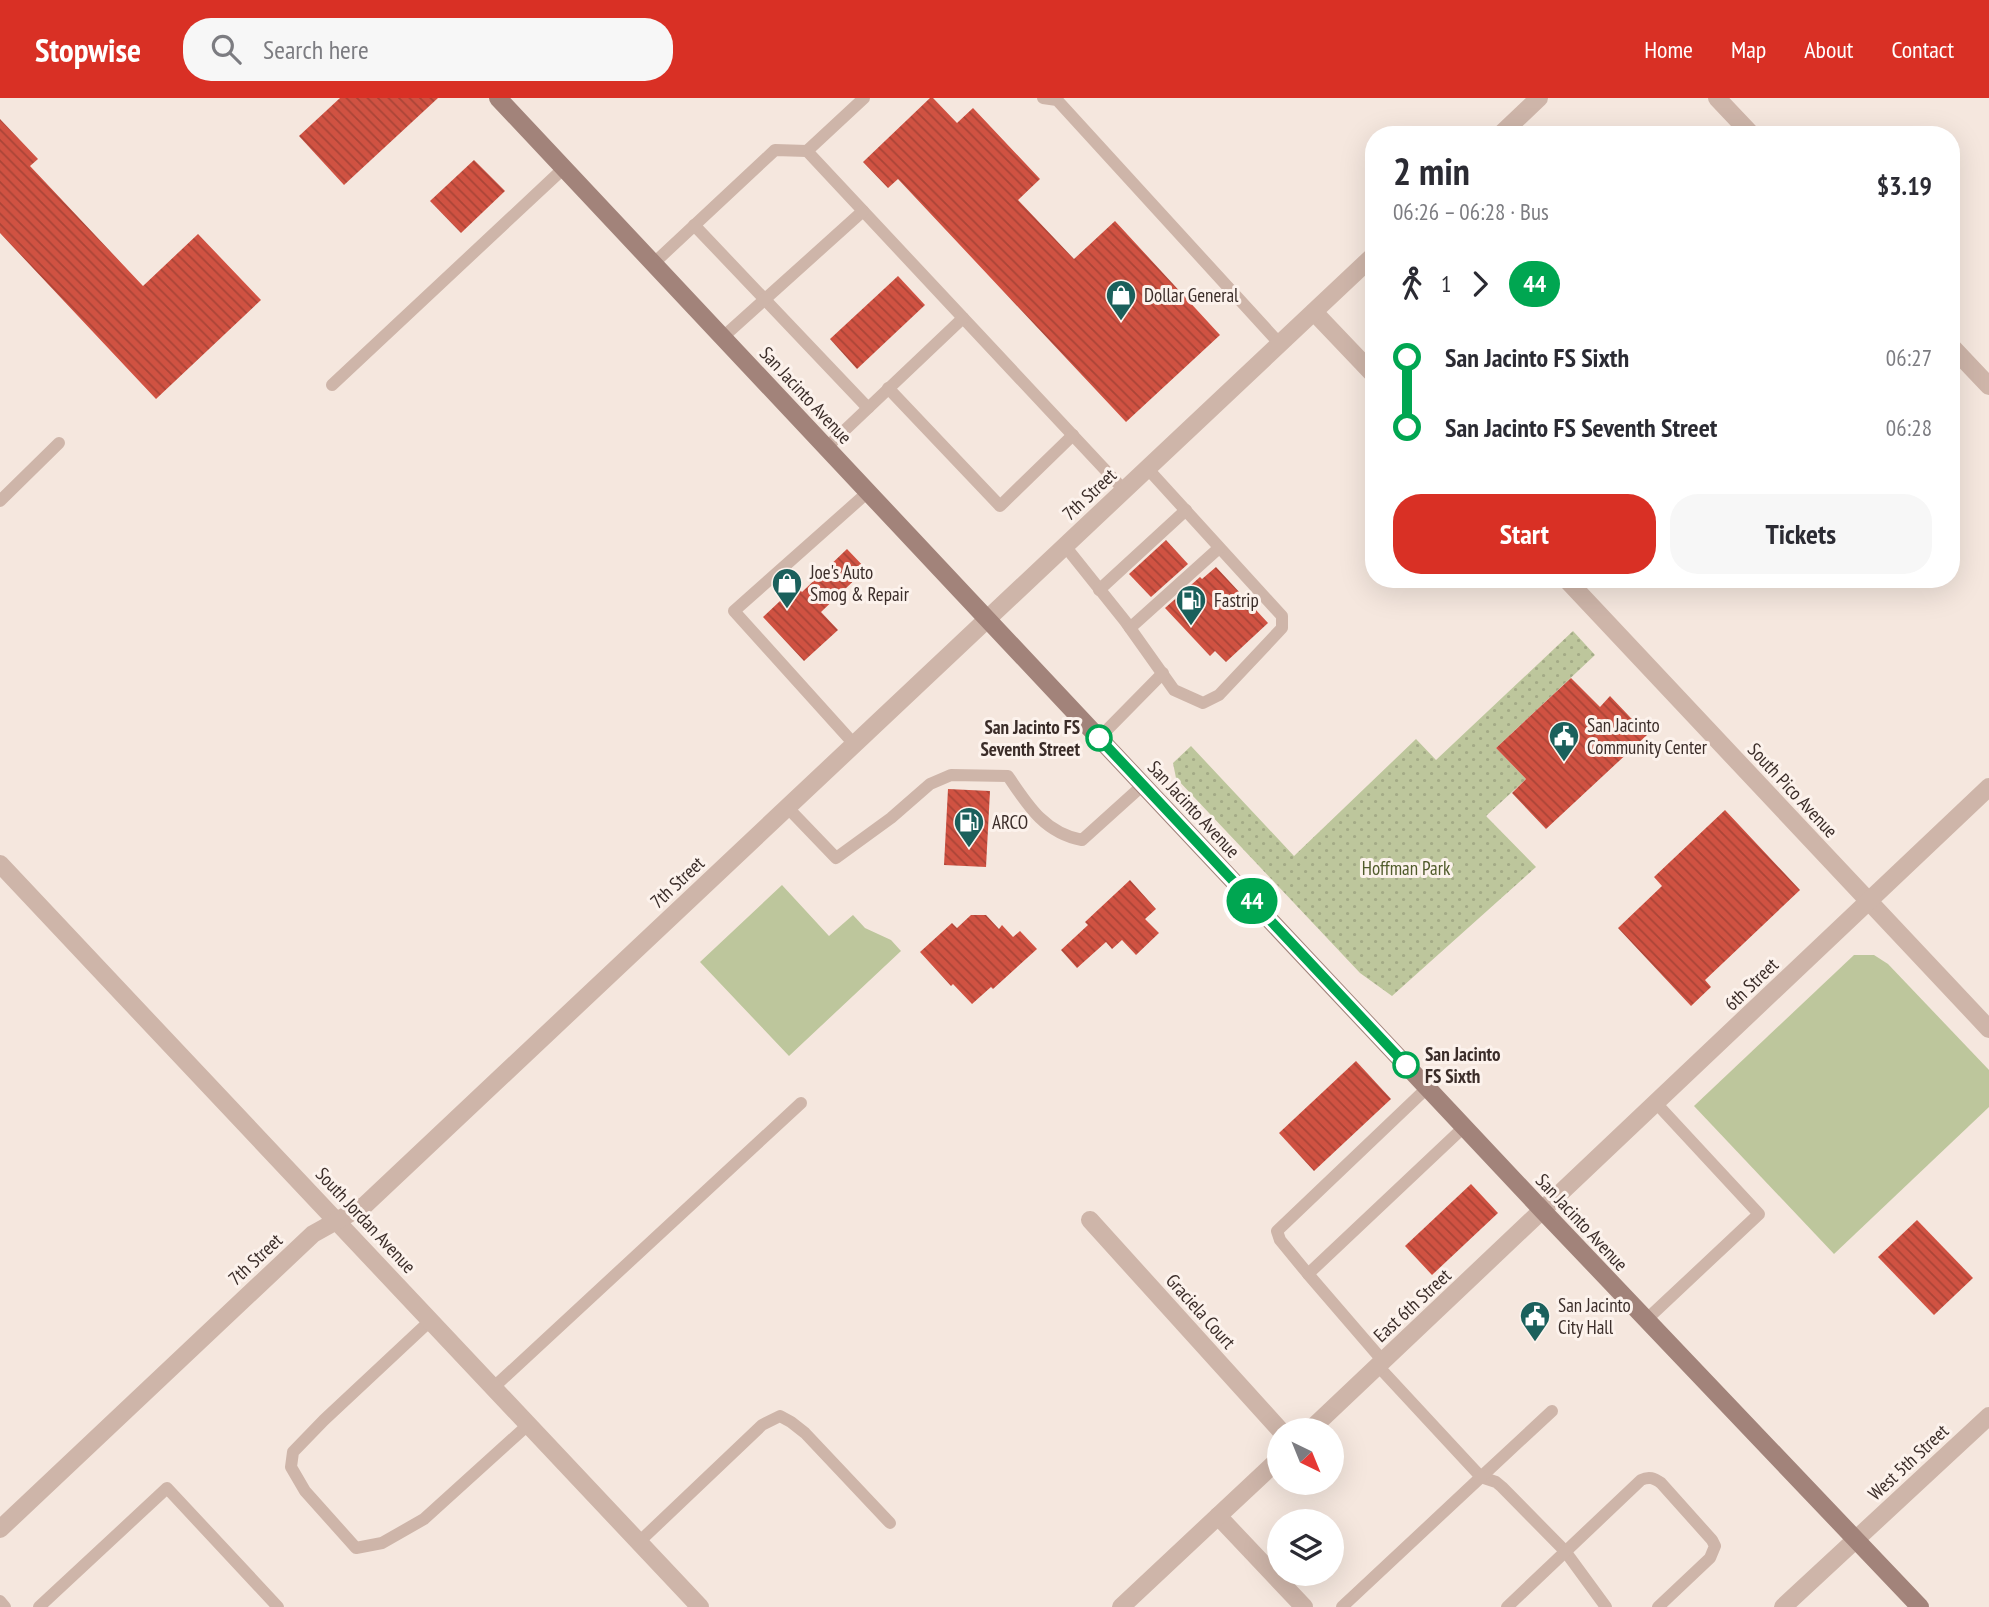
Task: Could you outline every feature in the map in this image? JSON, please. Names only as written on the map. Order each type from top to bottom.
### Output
[{"type":"main road","name":"San Jacinto Avenue","points":[[498,98],[1427,1088],[1920,1607]]},
{"type":"street","points":[[1509,126],[1539,98]]},
{"type":"street","points":[[1717,98],[1743,126]]},
{"type":"street","name":"7th Street","points":[[0,1529],[313,1234],[365,1205],[1365,264]]},
{"type":"street","points":[[1314,312],[1365,366]]},
{"type":"street","points":[[1960,355],[1989,386]]},
{"type":"street","name":"South Pico Avenue","points":[[1574,588],[1989,1029]]},
{"type":"street","name":"6th Street","points":[[1543,1211],[1989,787]]},
{"type":"street","name":"South Jordan Avenue","points":[[0,864],[700,1607]]},
{"type":"street","name":"East 6th Street","points":[[1323,1418],[1543,1211]]},
{"type":"street","name":"Graciela Court","points":[[1090,1220],[1269,1418]]},
{"type":"street","name":"West 5th Street","points":[[1783,1607],[1989,1416]]},
{"type":"street","points":[[1121,1607],[1267,1469]]},
{"type":"street","points":[[1218,1516],[1304,1607]]},
{"type":"lane","points":[[654,263],[775,150],[807,151],[864,98]]},
{"type":"lane","points":[[1043,98],[1057,100],[1280,344]]},
{"type":"lane","points":[[807,151],[1124,490]]},
{"type":"lane","points":[[332,385],[564,168]]},
{"type":"lane","points":[[723,337],[863,211]]},
{"type":"lane","points":[[694,225],[868,408]]},
{"type":"lane","points":[[827,447],[963,318]]},
{"type":"lane","points":[[888,388],[1000,506],[1073,435]]},
{"type":"lane","points":[[0,501],[59,443]]},
{"type":"lane","points":[[1065,546],[1174,690],[1203,703],[1219,695],[1282,628],[1282,616],[1147,468]]},
{"type":"lane","points":[[854,744],[734,611],[868,492]]},
{"type":"lane","points":[[1099,590],[1186,510]]},
{"type":"lane","points":[[1129,628],[1219,548]]},
{"type":"lane","points":[[1099,738],[1163,673]]},
{"type":"lane","points":[[787,807],[836,858],[891,818],[930,784],[951,775],[1008,776],[1047,826],[1067,837],[1082,841],[1143,785]]},
{"type":"lane","points":[[1427,1088],[1277,1231],[1280,1240],[1380,1364],[1481,1477],[1503,1487],[1565,1551],[1606,1607]]},
{"type":"lane","points":[[494,1387],[801,1102]]},
{"type":"lane","points":[[1646,1320],[1759,1214],[1656,1103]]},
{"type":"lane","points":[[1308,1274],[1464,1127]]},
{"type":"lane","points":[[431,1320],[293,1452],[291,1467],[305,1491],[356,1548],[382,1543],[424,1519],[529,1424]]},
{"type":"lane","points":[[1342,1607],[1552,1410]]},
{"type":"lane","points":[[639,1542],[762,1425],[780,1416],[804,1433],[890,1523]]},
{"type":"lane","points":[[1507,1607],[1646,1477],[1661,1483],[1713,1540],[1715,1546],[1710,1558],[1658,1607]]},
{"type":"lane","points":[[39,1607],[167,1488],[278,1607]]},
{"type":"lane","points":[[0,1601],[5,1607]]},
{"type":"green space","name":"Hoffman Park","points":[[1573,631],[1595,655],[1496,748],[1526,779],[1486,816],[1536,867],[1392,996],[1360,973],[1176,778],[1173,763],[1191,746],[1294,856],[1416,739],[1436,760]]},
{"type":"green space","points":[[782,885],[829,936],[853,915],[865,928],[891,940],[901,951],[789,1056],[700,962]]},
{"type":"green space","points":[[1854,955],[1874,955],[1888,964],[1989,1070],[1989,1107],[1834,1254],[1694,1106]]},
{"type":"building","points":[[340,98],[438,98],[344,185],[299,136]]},
{"type":"building","points":[[930,98],[957,123],[973,108],[1040,179],[1018,200],[1074,259],[1115,221],[1220,335],[1126,422],[898,179],[888,188],[863,162]]},
{"type":"building","points":[[0,119],[38,159],[30,166],[143,286],[198,234],[261,300],[156,399],[0,233]]},
{"type":"building","points":[[474,160],[505,191],[461,233],[430,201]]},
{"type":"building","points":[[898,276],[925,305],[857,369],[830,339]]},
{"type":"building","points":[[1166,540],[1188,564],[1151,597],[1129,574]]},
{"type":"building","points":[[847,549],[866,569],[821,612],[838,630],[804,661],[763,617],[796,586],[802,592]]},
{"type":"building","points":[[1216,567],[1268,623],[1226,662],[1215,651],[1210,656],[1165,608],[1200,577],[1202,579]]},
{"type":"building","name":"San Jacinto Community Center","points":[[1571,678],[1600,707],[1610,696],[1647,735],[1546,829],[1512,793],[1526,779],[1496,748]]},
{"type":"building","points":[[948,789],[990,791],[986,867],[944,865]]},
{"type":"building","points":[[1725,810],[1800,890],[1705,980],[1711,987],[1691,1006],[1618,928],[1662,886],[1654,877]]},
{"type":"building","points":[[1130,880],[1156,909],[1145,919],[1159,933],[1136,955],[1122,940],[1112,949],[1106,942],[1077,968],[1061,950],[1088,925],[1085,922]]},
{"type":"building","points":[[971,915],[986,915],[999,929],[1002,925],[1013,937],[1020,931],[1037,949],[993,989],[991,987],[972,1004],[953,984],[951,986],[920,952],[952,923],[957,928]]},
{"type":"building","points":[[1356,1061],[1391,1099],[1314,1171],[1279,1133]]},
{"type":"building","points":[[1471,1184],[1498,1213],[1432,1275],[1405,1246]]},
{"type":"building","points":[[1917,1220],[1973,1278],[1934,1315],[1878,1257]]},
{"type":"bus line","name":"44","points":[[1099,738],[1406,1065]]},
{"type":"place","name":"Dollar General","points":[[1121,322]]},
{"type":"place","name":"Joe's Auto Smog & Repair","points":[[787,610]]},
{"type":"place","name":"Fastrip","points":[[1191,627]]},
{"type":"place","name":"San Jacinto FS Seventh Street","points":[[1099,738]]},
{"type":"place","name":"San Jacinto Community Center","points":[[1564,763]]},
{"type":"place","name":"ARCO","points":[[969,849]]},
{"type":"place","name":"San Jacinto FS Sixth","points":[[1406,1065]]},
{"type":"place","name":"San Jacinto City Hall","points":[[1535,1343]]}]
